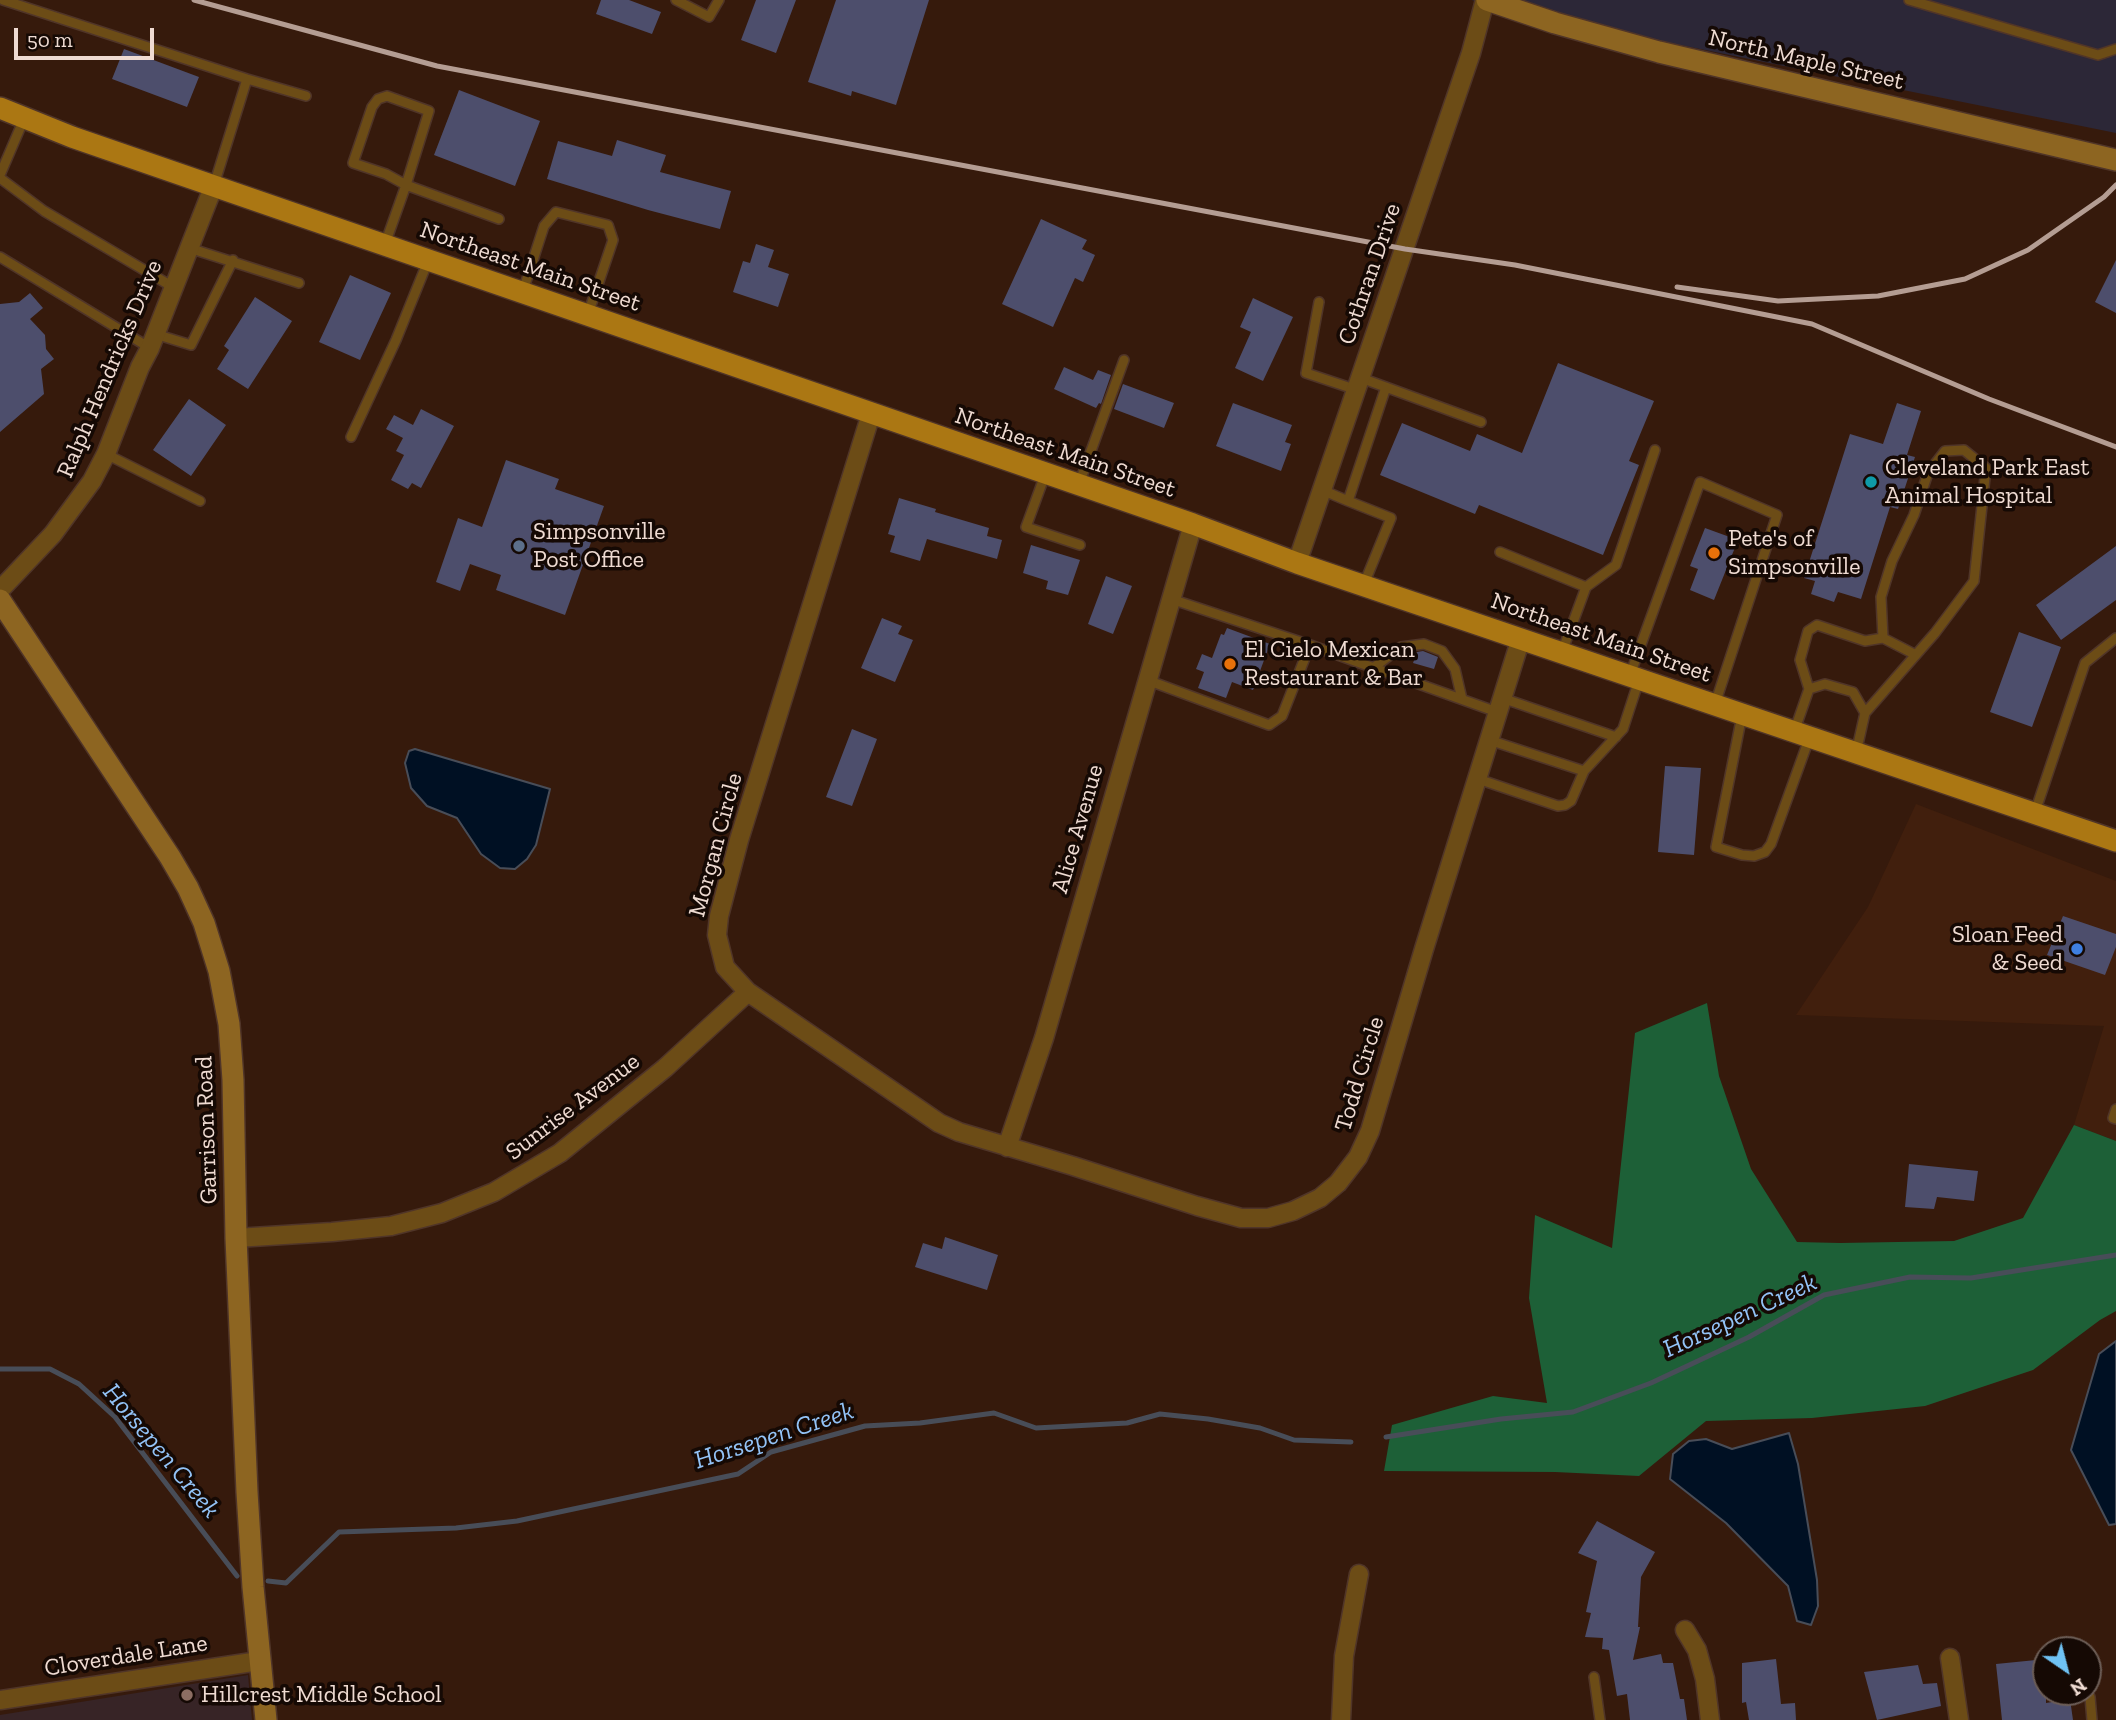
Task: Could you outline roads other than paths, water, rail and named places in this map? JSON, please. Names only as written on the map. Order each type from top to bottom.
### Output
[{"type":"main road","name":"Northeast Main Street","points":[[0,108],[72,137],[1193,524],[1297,563],[2116,841]]},
{"type":"street","name":"North Maple Street","points":[[1486,0],[1658,52],[2116,160]]},
{"type":"street","name":"Cothran Drive","points":[[1297,563],[1471,53],[1486,0]]},
{"type":"street","name":"Ralph Hendricks Drive","points":[[0,590],[53,534],[92,481],[153,341],[214,185]]},
{"type":"street","name":"Morgan Circle","points":[[871,414],[739,840],[719,916],[717,935],[725,967],[748,992],[939,1123],[1007,1147]]},
{"type":"street","name":"Alice Avenue","points":[[1007,1147],[1044,1038],[1193,524]]},
{"type":"street","name":"Garrison Road","points":[[0,600],[170,857],[204,923],[219,971],[229,1024],[247,1493],[266,1720]]},
{"type":"street","name":"Todd Circle","points":[[1007,1147],[1241,1218],[1280,1215],[1320,1198],[1338,1183],[1364,1145],[1521,638]]},
{"type":"street","name":"Sunrise Avenue","points":[[236,1238],[390,1226],[442,1213],[494,1192],[560,1153],[665,1068],[748,992]]},
{"type":"street","points":[[1341,1720],[1344,1656],[1359,1574]]},
{"type":"street","points":[[1685,1630],[1697,1650],[1705,1679],[1710,1720]]},
{"type":"street","points":[[1950,1658],[1959,1720]]},
{"type":"street","name":"Cloverdale Lane","points":[[0,1700],[259,1661]]},
{"type":"lane","points":[[4,0],[306,96]]},
{"type":"lane","points":[[676,0],[709,18],[719,0]]},
{"type":"lane","points":[[1909,0],[2098,55],[2116,49]]},
{"type":"lane","points":[[214,185],[247,79]]},
{"type":"lane","points":[[385,244],[406,185],[429,111],[387,96],[377,99],[372,107],[354,163],[386,174],[406,185],[499,219]]},
{"type":"lane","points":[[24,118],[0,176],[44,211],[173,286]]},
{"type":"lane","points":[[523,293],[544,226],[556,212],[608,225],[612,240],[587,315]]},
{"type":"lane","points":[[189,247],[299,283]]},
{"type":"lane","points":[[0,257],[153,341],[191,345],[233,260]]},
{"type":"lane","points":[[351,437],[396,340],[429,259]]},
{"type":"lane","points":[[1319,302],[1306,373],[1386,387],[1481,422]]},
{"type":"lane","points":[[1078,486],[1124,360]]},
{"type":"lane","points":[[1348,501],[1386,387]]},
{"type":"lane","points":[[1562,652],[1586,587],[1616,565],[1655,450]]},
{"type":"lane","points":[[1856,753],[1865,713],[1916,655],[1974,581],[1986,468],[1964,450],[1945,451],[1928,473],[1914,515],[1892,561],[1881,597],[1883,638]]},
{"type":"lane","points":[[106,454],[200,501]]},
{"type":"lane","points":[[1045,475],[1026,527],[1080,545]]},
{"type":"lane","points":[[1478,779],[1558,806],[1571,801],[1584,771],[1623,729],[1635,677],[1700,482],[1777,515],[1715,704]]},
{"type":"lane","points":[[1322,490],[1391,518],[1364,584]]},
{"type":"lane","points":[[1500,552],[1586,587]]},
{"type":"lane","points":[[1171,599],[1462,699],[1499,705],[1616,737]]},
{"type":"lane","points":[[1742,714],[1716,847],[1754,856],[1765,852],[1771,844],[1802,734],[1809,689],[1800,660],[1808,631],[1817,625],[1865,641],[1883,638],[1916,655]]},
{"type":"lane","points":[[2034,814],[2085,663],[2116,638]]},
{"type":"lane","points":[[1373,668],[1401,648],[1424,644],[1442,651],[1455,669],[1462,699]]},
{"type":"lane","points":[[1147,680],[1269,725],[1282,716],[1310,645]]},
{"type":"lane","points":[[1809,689],[1825,684],[1853,692],[1865,713]]},
{"type":"lane","points":[[1489,740],[1584,771]]},
{"type":"lane","points":[[2116,1109],[2113,1118],[2116,1119]]},
{"type":"lane","points":[[1594,1677],[1600,1720]]},
{"type":"water","points":[[415,749],[550,789],[536,845],[527,859],[515,869],[500,868],[481,854],[457,818],[427,806],[411,788],[405,763],[409,751]]},
{"type":"water","points":[[2116,1341],[2116,1524],[2109,1525],[2071,1450],[2099,1354]]},
{"type":"water","points":[[1789,1433],[1798,1464],[1817,1580],[1818,1606],[1811,1625],[1797,1621],[1788,1586],[1726,1523],[1670,1479],[1673,1454],[1689,1441],[1706,1439],[1732,1449]]},
{"type":"waterway","name":"Horsepen Creek","points":[[1386,1437],[1501,1419],[1573,1412],[1651,1383],[1749,1337],[1824,1295],[1910,1277],[1971,1278],[2116,1255]]},
{"type":"waterway","name":"Horsepen Creek","points":[[0,1369],[50,1369],[79,1384],[115,1417],[237,1576]]},
{"type":"waterway","name":"Horsepen Creek","points":[[268,1581],[286,1583],[339,1532],[456,1528],[517,1521],[738,1474],[771,1452],[865,1426],[920,1423],[994,1413],[1036,1428],[1127,1423],[1160,1414],[1260,1428],[1294,1440],[1351,1442]]},
{"type":"railway","points":[[194,0],[437,66],[1405,249],[1515,265],[1812,324],[1989,399],[2116,447]]},
{"type":"railway","points":[[1677,287],[1778,301],[1878,296],[1965,279],[2028,250],[2104,197],[2116,185]]},
{"type":"place","name":"Cleveland Park East Animal Hospital","points":[[1871,482]]},
{"type":"place","name":"Simpsonville Post Office","points":[[519,546]]},
{"type":"place","name":"Pete's of Simpsonville","points":[[1714,553]]},
{"type":"place","name":"El Cielo Mexican Restaurant & Bar","points":[[1230,664]]},
{"type":"place","name":"Sloan Feed & Seed","points":[[2077,949]]},
{"type":"place","name":"Hillcrest Middle School","points":[[187,1695]]}]
